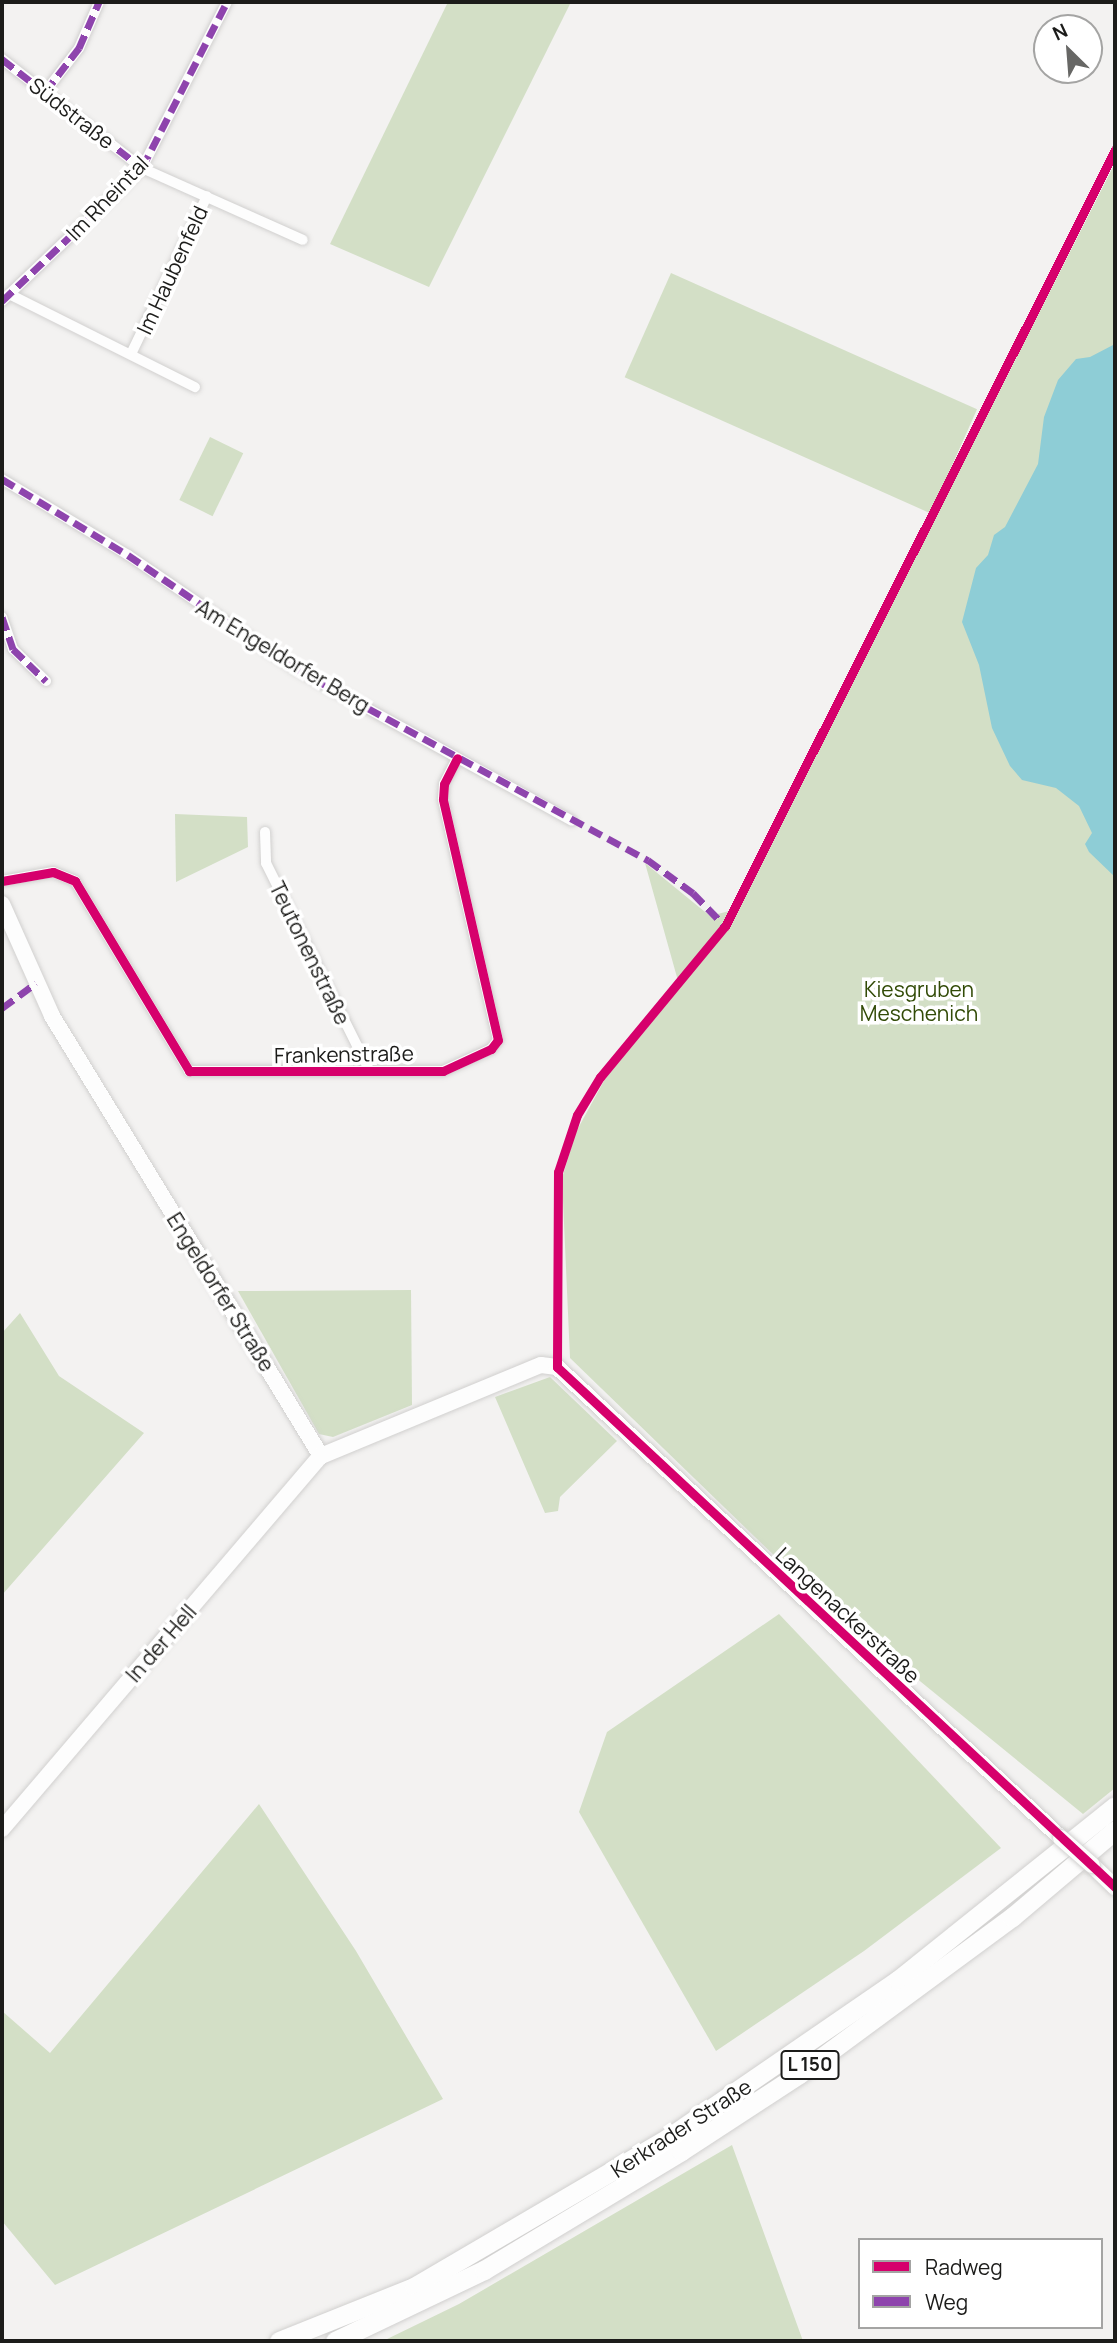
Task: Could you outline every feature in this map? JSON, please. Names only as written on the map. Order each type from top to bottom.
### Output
[{"type":"highway","name":"Kerkrader Straße","points":[[279,2341],[424,2282],[668,2138],[898,1980],[1115,1806]]},
{"type":"highway","name":"Kerkrader Straße","points":[[335,2341],[484,2270],[799,2074],[1012,1917],[1115,1830]]},
{"type":"street","points":[[45,92],[79,48],[99,2]]},
{"type":"street","name":"Im Rheintal","points":[[6,298],[142,168],[227,2]]},
{"type":"street","name":"Südstraße","points":[[2,59],[142,168]]},
{"type":"street","name":"Im Haubenfeld","points":[[142,168],[303,240]]},
{"type":"street","name":"Im Haubenfeld","points":[[195,387],[131,354],[206,197]]},
{"type":"street","points":[[6,298],[131,354]]},
{"type":"street","name":"Am Engeldorfer Berg","points":[[2,479],[128,555],[294,668],[572,821]]},
{"type":"street","points":[[2,617],[13,649],[46,681]]},
{"type":"street","name":"Frankenstraße","points":[[2,881],[53,872],[75,881],[189,1071],[443,1071],[491,1049],[498,1040],[443,799],[444,784],[457,758]]},
{"type":"street","name":"Teutonenstraße","points":[[265,832],[266,863],[369,1070]]},
{"type":"street","name":"Engeldorfer Straße","points":[[2,904],[52,1016],[321,1456]]},
{"type":"street","name":"Langenackerstraße","points":[[321,1456],[541,1365],[557,1367],[1115,1887]]},
{"type":"street","name":"In der Hell","points":[[2,1829],[321,1456]]},
{"type":"green space","points":[[448,2],[571,2],[429,287],[330,244]]},
{"type":"green space","name":"Kiesgruben Meschenich","points":[[1115,163],[1115,1788],[1083,1814],[818,1598],[570,1358],[562,1178],[576,1132],[605,1079],[680,988],[645,863],[710,916],[737,909]]},
{"type":"green space","points":[[671,273],[977,409],[931,513],[625,377]]},
{"type":"green space","points":[[210,437],[243,453],[213,516],[179,500]]},
{"type":"green space","points":[[175,814],[247,817],[248,847],[176,882]]},
{"type":"green space","points":[[411,1290],[412,1405],[333,1437],[319,1434],[238,1291]]},
{"type":"green space","points":[[20,1313],[59,1376],[144,1433],[2,1595],[2,1333]]},
{"type":"green space","points":[[550,1377],[617,1441],[560,1497],[558,1511],[545,1513],[495,1397]]},
{"type":"green space","points":[[779,1614],[1001,1848],[864,1951],[716,2051],[579,1812],[607,1732]]},
{"type":"green space","points":[[259,1804],[356,1951],[443,2099],[55,2285],[2,2221],[2,2011],[50,2053]]},
{"type":"green space","points":[[732,2145],[803,2341],[383,2341],[459,2304]]},
{"type":"water","points":[[1115,344],[1115,877],[1089,852],[1085,844],[1092,833],[1079,806],[1056,788],[1022,780],[1010,766],[992,728],[979,665],[962,622],[976,568],[988,555],[994,535],[1005,527],[1038,464],[1044,417],[1058,380],[1076,359],[1090,357]]},
{"type":"marked path","points":[[45,92],[79,48],[99,2]]},
{"type":"marked path","points":[[2,301],[142,168],[227,2]]},
{"type":"marked path","points":[[2,59],[142,168]]},
{"type":"marked path","points":[[2,479],[128,555],[294,668],[648,860],[693,893],[725,926],[727,922]]},
{"type":"marked path","points":[[2,617],[13,649],[46,681]]},
{"type":"marked path","points":[[2,1008],[36,983]]},
{"type":"cycle path","points":[[1115,150],[725,926],[600,1077],[577,1115],[558,1172],[557,1367],[1115,1887]]},
{"type":"cycle path","points":[[2,881],[53,872],[75,881],[189,1071],[443,1071],[491,1049],[498,1040],[443,799],[444,784],[457,758]]}]
